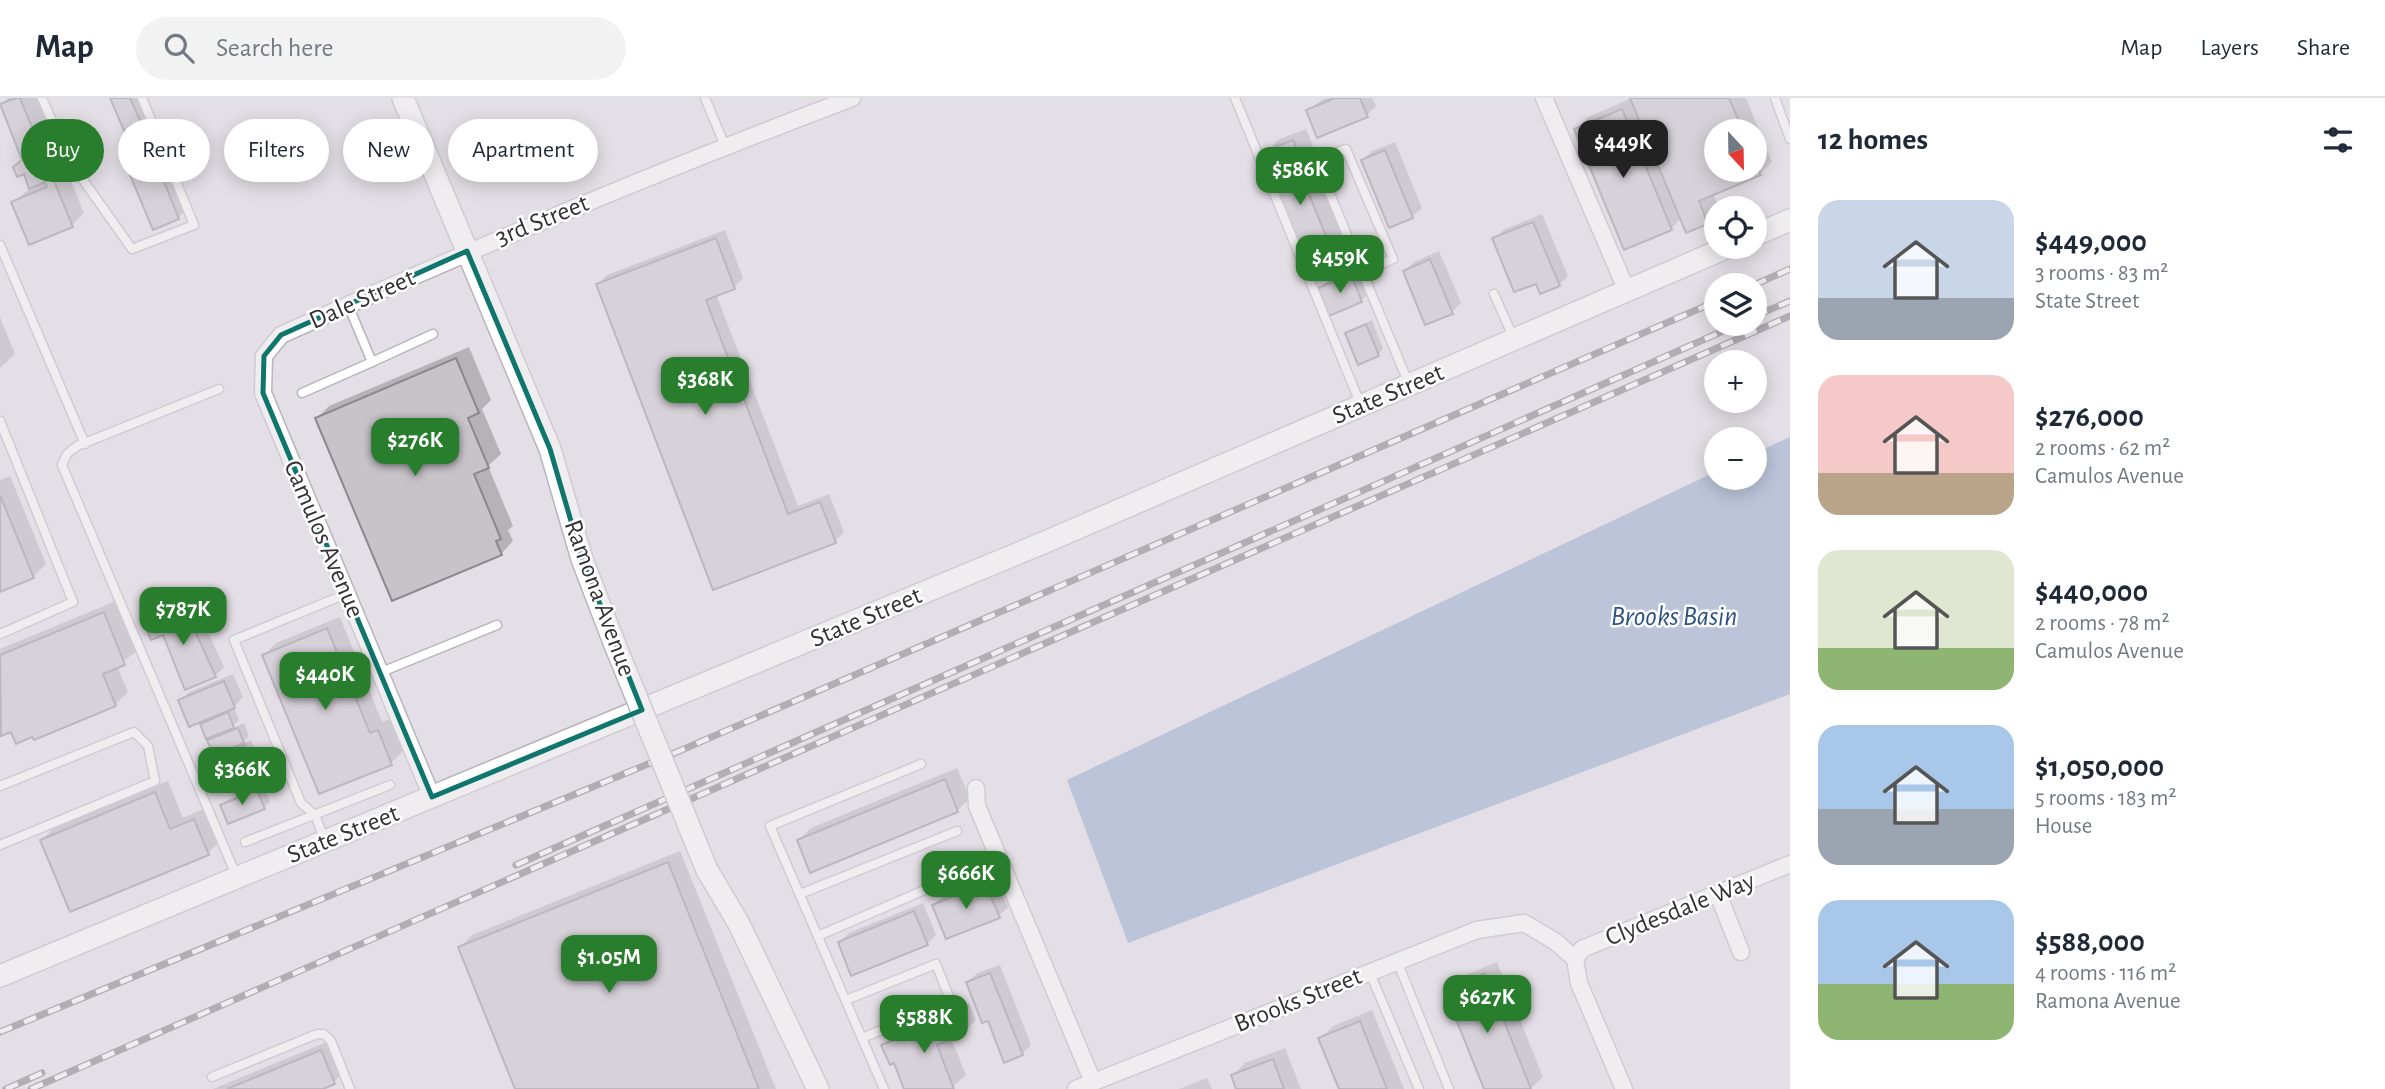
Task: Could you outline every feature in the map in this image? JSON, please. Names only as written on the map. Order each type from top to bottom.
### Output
[{"type":"street","name":"Ramona Avenue","points":[[403,98],[551,449],[582,559],[707,870],[739,924],[818,1089]]},
{"type":"street","name":"3rd Street","points":[[467,251],[725,146],[852,98]]},
{"type":"street","points":[[1544,98],[1627,291]]},
{"type":"street","points":[[1767,230],[1790,220]]},
{"type":"street","name":"Dale Street","points":[[264,356],[281,335],[467,251]]},
{"type":"street","name":"State Street","points":[[0,976],[1043,543],[1704,257]]},
{"type":"street","name":"Camulos Avenue","points":[[264,356],[263,393],[432,797]]},
{"type":"street","points":[[976,788],[977,806],[1093,1082]]},
{"type":"street","name":"Clydesdale Way","points":[[1575,959],[1582,949],[1790,864]]},
{"type":"street","points":[[1718,894],[1741,952]]},
{"type":"street","name":"Brooks Street","points":[[1076,1089],[1477,930],[1524,923],[1556,942],[1575,959]]},
{"type":"street","points":[[1575,959],[1579,983],[1624,1089]]},
{"type":"lane","points":[[42,98],[69,160],[132,249],[194,225],[142,98]]},
{"type":"lane","points":[[705,98],[725,146]]},
{"type":"lane","points":[[1235,98],[1361,406]]},
{"type":"lane","points":[[1775,98],[1790,139]]},
{"type":"lane","points":[[1365,271],[1393,259],[1346,149],[1316,160],[1365,271],[1368,287],[1409,385]]},
{"type":"lane","points":[[0,245],[85,443]]},
{"type":"lane","points":[[1494,294],[1514,340]]},
{"type":"lane","points":[[348,305],[372,362]]},
{"type":"lane","points":[[302,393],[433,334]]},
{"type":"lane","points":[[219,389],[85,443],[67,454],[62,465],[237,878]]},
{"type":"lane","points":[[0,421],[74,602],[0,634]]},
{"type":"lane","points":[[325,841],[315,815],[301,803],[234,640],[346,594]]},
{"type":"lane","points":[[379,673],[497,625]]},
{"type":"lane","points":[[0,786],[134,732],[148,746],[155,781],[0,845]]},
{"type":"lane","points":[[884,1089],[770,826],[921,764]]},
{"type":"lane","points":[[246,842],[390,785]]},
{"type":"lane","points":[[800,894],[957,831]]},
{"type":"lane","points":[[818,936],[973,869]]},
{"type":"lane","points":[[1397,961],[1449,1089]]},
{"type":"lane","points":[[846,1000],[936,964],[951,1002],[862,1038]]},
{"type":"lane","points":[[1369,972],[1419,1089]]},
{"type":"lane","points":[[212,1077],[317,1034],[324,1034],[331,1041],[350,1089]]},
{"type":"highlighted area","points":[[467,251],[550,449],[582,559],[642,710],[432,797],[263,393],[264,356],[281,335]]},
{"type":"water","name":"Brooks Basin","points":[[1790,437],[1790,694],[1128,943],[1067,780],[1704,477],[1704,490],[1767,490],[1767,448]]},
{"type":"building","points":[[20,98],[29,119],[21,119],[21,157],[0,104]]},
{"type":"building","points":[[110,98],[130,98],[139,119],[119,119]]},
{"type":"building","points":[[1335,98],[1360,98],[1368,117],[1317,138],[1306,110]]},
{"type":"building","points":[[1630,98],[1729,98],[1738,119],[1704,119],[1704,182],[1744,182],[1711,196],[1704,196],[1699,201],[1704,214],[1704,226],[1686,233]]},
{"type":"building","points":[[1622,109],[1672,230],[1624,250],[1574,129]]},
{"type":"building","points":[[1293,140],[1310,180],[1304,182],[1337,263],[1311,275],[1277,192],[1281,190],[1265,151]]},
{"type":"building","points":[[1385,150],[1413,218],[1389,228],[1361,160]]},
{"type":"building","points":[[21,161],[21,175],[17,177],[13,167]]},
{"type":"building","points":[[27,182],[45,182],[29,189]]},
{"type":"building","points":[[45,182],[55,182],[73,227],[29,245],[11,202],[47,187]]},
{"type":"building","points":[[133,182],[164,182],[179,219],[153,230]]},
{"type":"building","points":[[1533,222],[1560,286],[1540,294],[1536,284],[1514,292],[1492,238]]},
{"type":"building","points":[[716,238],[735,289],[706,300],[788,514],[820,502],[836,543],[713,590],[596,284]]},
{"type":"building","points":[[1430,259],[1453,314],[1425,325],[1403,271]]},
{"type":"building","points":[[1351,274],[1362,302],[1329,316],[1318,288]]},
{"type":"building","points":[[1366,324],[1379,356],[1358,365],[1345,333]]},
{"type":"building","points":[[456,358],[479,413],[468,418],[489,468],[474,474],[501,539],[496,541],[502,555],[392,601],[315,418]]},
{"type":"building","points":[[0,495],[34,578],[0,592]]},
{"type":"building","points":[[184,607],[216,677],[185,690],[163,635],[151,640],[144,623]]},
{"type":"building","points":[[104,612],[125,665],[103,674],[116,706],[34,740],[32,737],[16,744],[11,732],[1,736],[0,655]]},
{"type":"building","points":[[327,628],[370,733],[378,730],[392,765],[319,794],[262,655]]},
{"type":"building","points":[[224,681],[235,708],[189,727],[178,700]]},
{"type":"building","points":[[228,712],[234,728],[206,739],[200,724]]},
{"type":"building","points":[[238,728],[244,743],[214,756],[207,740]]},
{"type":"building","points":[[245,745],[251,760],[221,772],[215,757]]},
{"type":"building","points":[[945,779],[958,812],[810,873],[797,840]]},
{"type":"building","points":[[257,790],[265,809],[228,824],[220,805]]},
{"type":"building","points":[[155,792],[170,829],[194,819],[209,855],[70,912],[40,840]]},
{"type":"building","points":[[668,862],[759,1089],[515,1089],[458,947]]},
{"type":"building","points":[[985,883],[1000,918],[946,939],[932,905]]},
{"type":"building","points":[[914,911],[928,945],[851,976],[838,942]]},
{"type":"building","points":[[990,973],[1023,1055],[1004,1063],[988,1021],[982,1023],[966,982]]},
{"type":"building","points":[[1485,973],[1531,1089],[1484,1089],[1444,989]]},
{"type":"building","points":[[957,1014],[965,1034],[937,1045],[954,1089],[904,1089],[894,1063],[890,1065],[881,1045]]},
{"type":"building","points":[[1360,1021],[1387,1089],[1339,1089],[1318,1038]]},
{"type":"building","points":[[321,1050],[335,1084],[323,1089],[227,1089]]},
{"type":"building","points":[[1273,1059],[1284,1089],[1236,1089],[1231,1075]]},
{"type":"railway","points":[[1767,279],[1790,269]]},
{"type":"railway","points":[[1767,311],[1790,301]]},
{"type":"railway","points":[[0,1032],[677,752],[1704,307]]},
{"type":"railway","points":[[31,1089],[1790,316]]},
{"type":"railway","points":[[516,865],[1712,336]]},
{"type":"railway","points":[[6,1089],[42,1073]]}]
